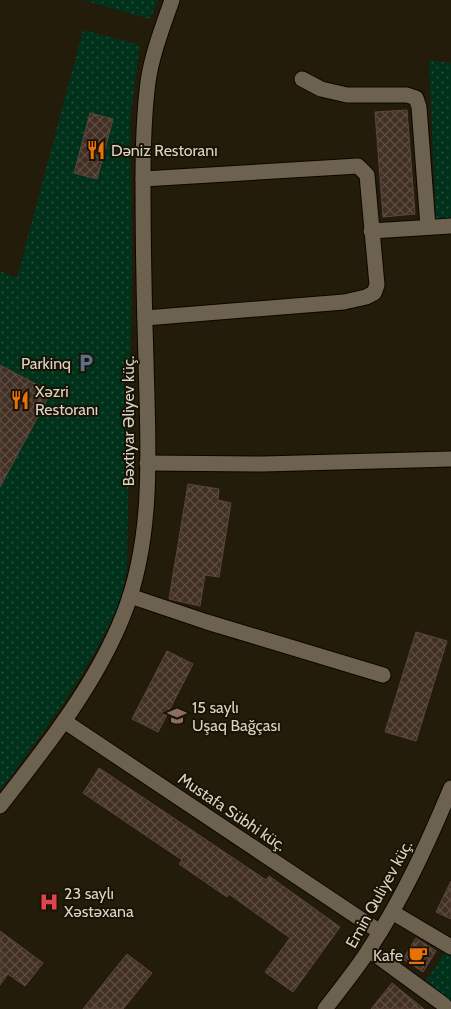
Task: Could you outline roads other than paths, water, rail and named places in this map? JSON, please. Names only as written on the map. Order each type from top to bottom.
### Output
[{"type":"street","name":"Bəxtiyar Əliyev küç.","points":[[0,806],[64,721],[102,660],[123,616],[138,568],[143,536],[147,463],[142,179],[144,133],[148,80],[162,28],[172,0]]},
{"type":"street","points":[[302,79],[333,93],[347,96],[407,95],[416,98],[419,107],[428,227]]},
{"type":"street","points":[[142,179],[358,166],[367,175],[377,285],[374,293],[344,302],[144,318]]},
{"type":"street","points":[[372,231],[451,226]]},
{"type":"street","points":[[147,463],[263,464],[451,459]]},
{"type":"street","points":[[130,596],[383,675]]},
{"type":"street","name":"Mustafa Sübhi küç.","points":[[64,721],[380,932]]},
{"type":"street","name":"Emin Quliyev küç.","points":[[325,1009],[369,950],[392,912],[428,843],[451,788]]},
{"type":"street","points":[[392,912],[451,947]]},
{"type":"street","points":[[369,950],[444,1004],[447,1009]]},
{"type":"place","name":"Dəniz Restoranı","points":[[96,150]]},
{"type":"place","name":"Parkinq","points":[[86,363]]},
{"type":"place","name":"Xəzri Restoranı","points":[[20,400]]},
{"type":"place","name":"15 saylı Uşaq Bağçası","points":[[177,716]]},
{"type":"place","name":"23 saylı Xəstəxana","points":[[49,902]]},
{"type":"place","name":"Kafe","points":[[418,955]]}]
